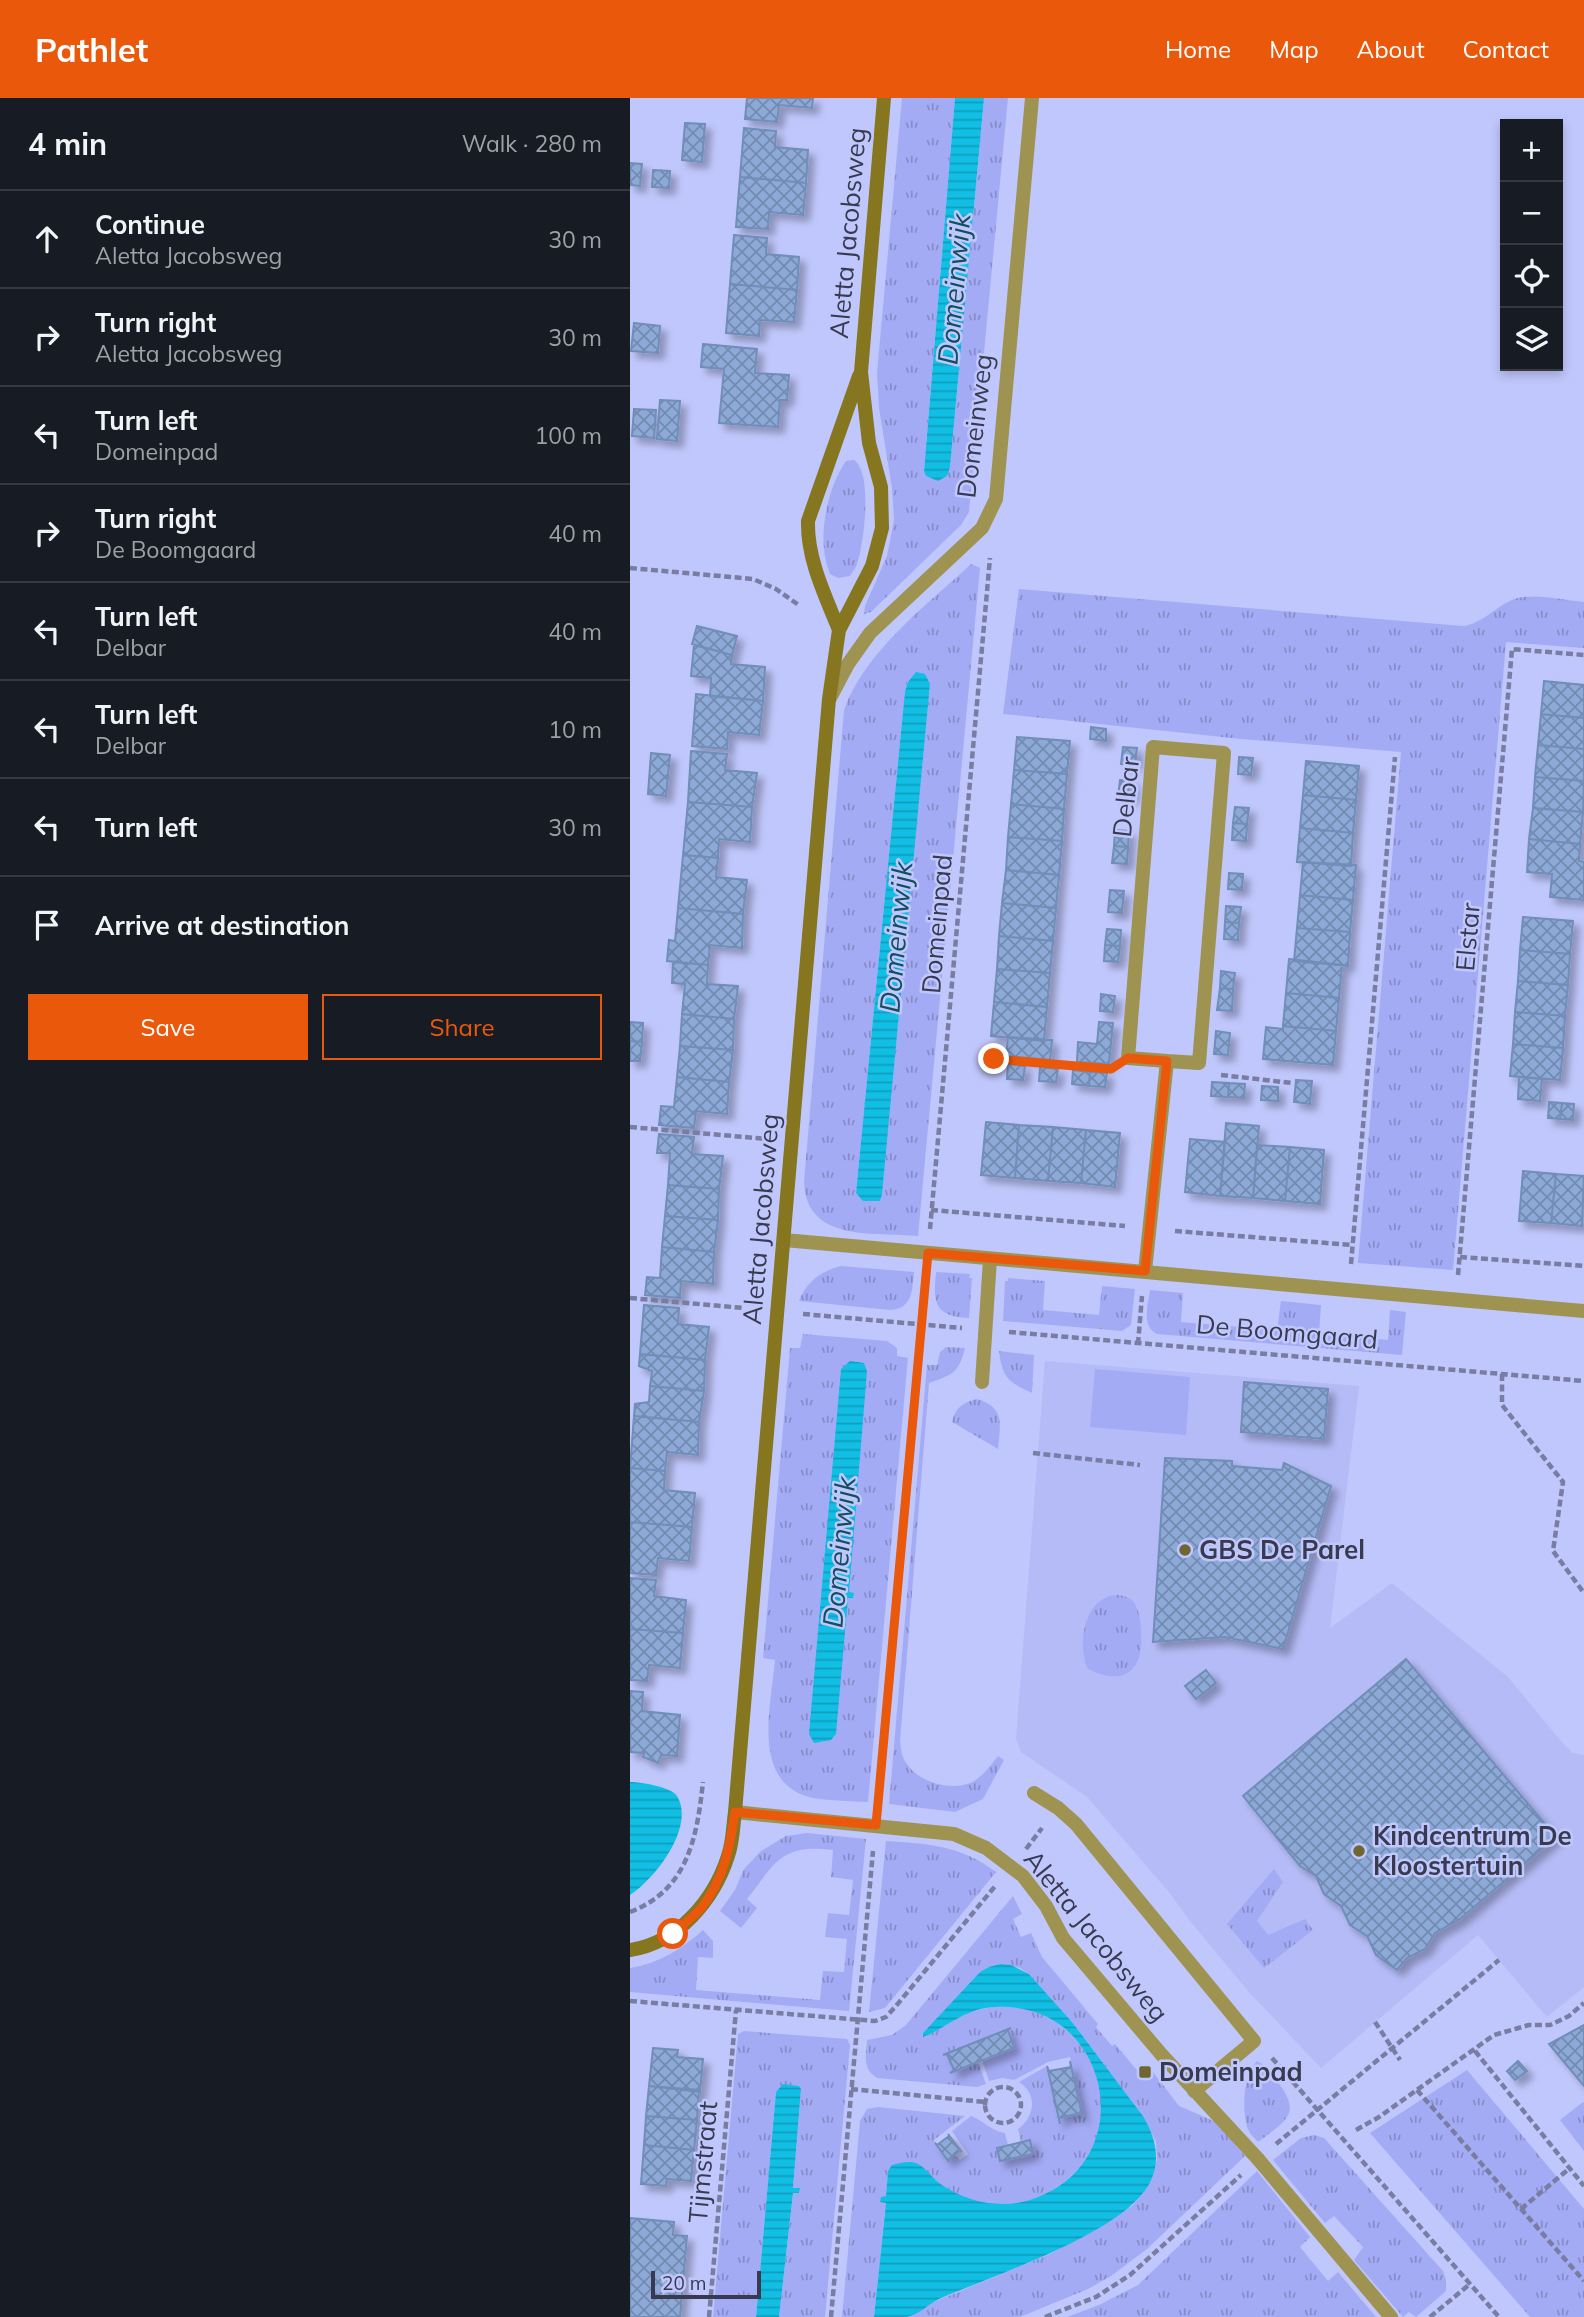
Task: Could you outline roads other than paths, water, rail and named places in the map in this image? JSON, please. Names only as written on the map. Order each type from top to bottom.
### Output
[{"type":"street","name":"Aletta Jacobsweg","points":[[630,1950],[644,1948],[673,1934],[701,1908],[717,1883],[729,1854],[735,1812],[829,699],[839,630],[872,566],[881,528],[881,487],[869,443],[860,372],[884,98]]},
{"type":"street","name":"Domeinweg","points":[[829,699],[848,664],[870,633],[982,528],[996,499],[1032,98]]},
{"type":"street","name":"Aletta Jacobsweg","points":[[839,630],[807,542],[808,521],[860,372]]},
{"type":"street","name":"Delbar","points":[[1153,747],[1224,753],[1199,1063],[1167,1061],[1128,1058],[1153,747]]},
{"type":"street","points":[[1145,1271],[1167,1061]]},
{"type":"street","name":"De Boomgaard","points":[[784,1240],[1584,1311]]},
{"type":"street","points":[[982,1382],[990,1259]]},
{"type":"street","name":"Aletta Jacobsweg","points":[[1034,1793],[1058,1808],[1076,1824],[1254,2041],[1194,2091]]},
{"type":"street","name":"Aletta Jacobsweg","points":[[735,1812],[954,1834],[986,1848],[1023,1876],[1046,1906],[1063,1938],[1194,2091],[1258,2159],[1391,2317]]},
{"type":"water","name":"Domeinwijk","points":[[955,98],[984,98],[950,467],[947,476],[938,481],[926,476],[924,471]]},
{"type":"water","name":"Domeinwijk","points":[[916,672],[925,674],[930,684],[882,1194],[880,1201],[863,1201],[856,1193],[905,691]]},
{"type":"water","name":"Domeinwijk","points":[[850,1361],[864,1363],[867,1371],[849,1592],[854,1593],[853,1598],[848,1598],[836,1734],[831,1740],[814,1743],[809,1734],[841,1369]]},
{"type":"water","points":[[630,1782],[648,1784],[674,1793],[681,1809],[681,1822],[670,1852],[650,1878],[630,1895]]},
{"type":"water","points":[[1000,1964],[1011,1965],[1029,1974],[1072,2022],[1143,2116],[1156,2150],[1152,2177],[1133,2204],[1084,2237],[939,2299],[911,2316],[874,2317],[886,2203],[880,2202],[881,2197],[886,2196],[888,2171],[892,2165],[905,2162],[918,2164],[953,2192],[976,2201],[1001,2204],[1038,2197],[1071,2177],[1091,2149],[1100,2117],[1098,2084],[1086,2054],[1065,2028],[1034,2012],[989,2007],[964,2015],[923,2037],[923,2033],[980,1972]]},
{"type":"water","points":[[783,2084],[799,2086],[801,2089],[793,2188],[800,2188],[799,2193],[793,2193],[779,2317],[756,2317],[776,2092]]},
{"type":"place","name":"GBS De Parel","points":[[1185,1550]]},
{"type":"place","name":"Kindcentrum De Kloostertuin","points":[[1359,1851]]},
{"type":"place","name":"Domeinpad","points":[[1145,2072]]}]
